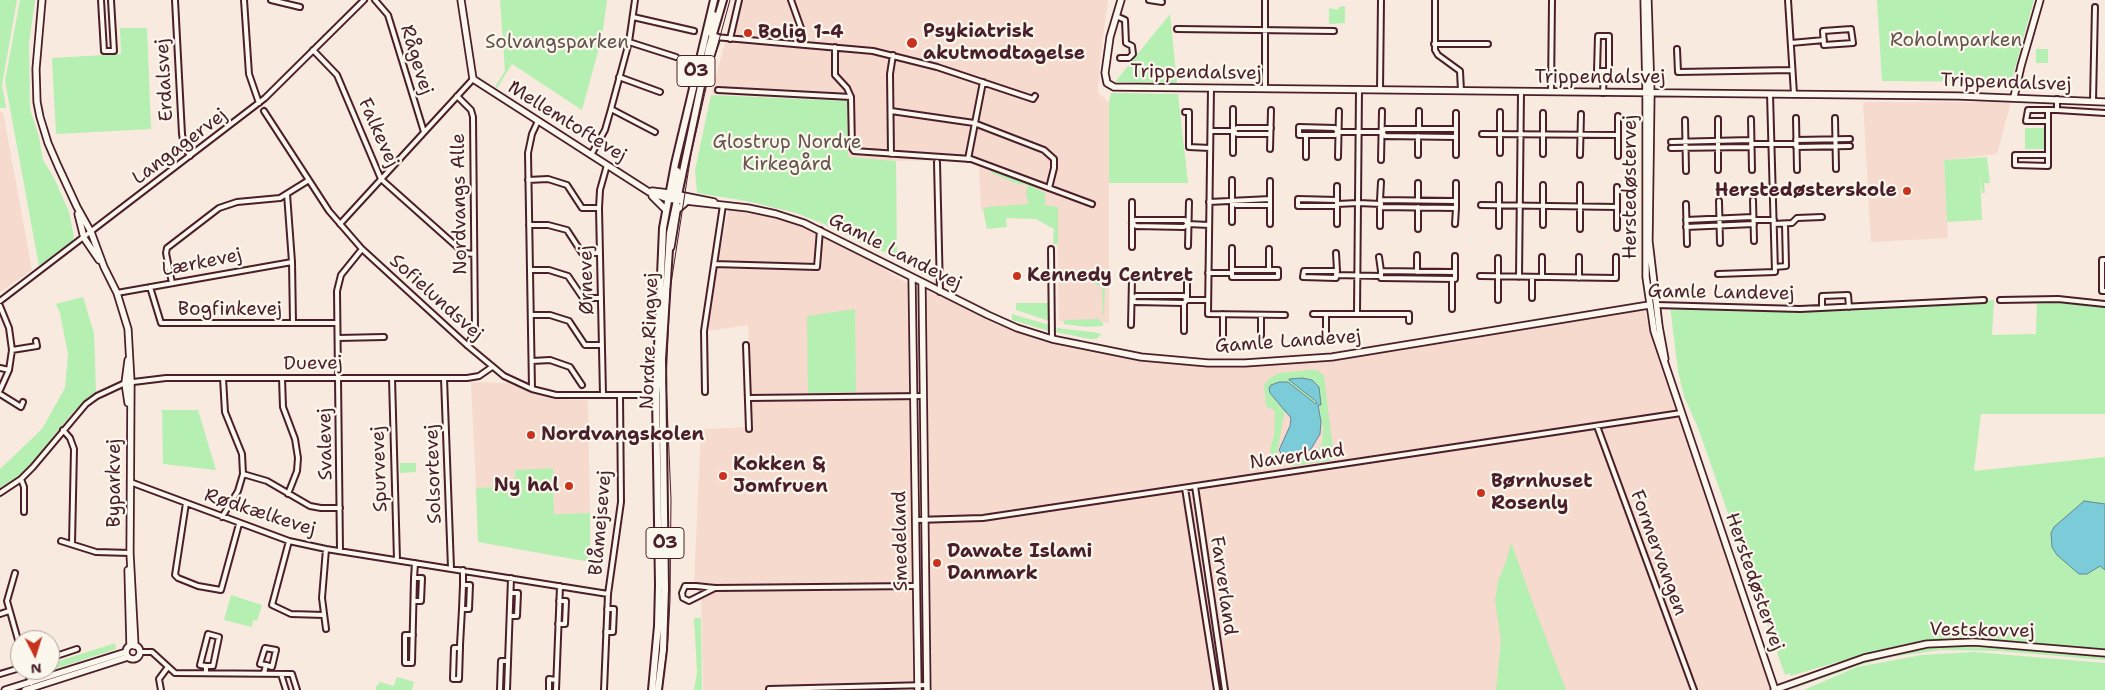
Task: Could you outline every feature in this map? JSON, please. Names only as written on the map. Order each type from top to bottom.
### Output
[{"type":"main road","name":"Nordre Ringvej","points":[[658,690],[665,589],[662,368],[668,252],[673,196],[681,142],[705,34],[715,0]]},
{"type":"main road","name":"Nordre Ringvej","points":[[652,690],[658,626],[659,585],[656,395],[658,324],[666,210],[673,196],[709,48],[715,37],[723,0]]},
{"type":"street","name":"Byparkvej","points":[[42,0],[37,51],[37,102],[48,144],[77,207],[91,232],[104,267],[117,294],[126,321],[129,346],[128,382],[130,413],[130,553],[128,574],[130,650]]},
{"type":"street","points":[[101,0],[104,51],[114,51],[111,0]]},
{"type":"street","name":"Erdalsvej","points":[[175,0],[182,134],[184,146],[190,156]]},
{"type":"street","points":[[244,0],[249,74],[259,103]]},
{"type":"street","points":[[271,0],[300,7]]},
{"type":"street","name":"Langagervej","points":[[0,301],[259,103],[281,84],[364,0]]},
{"type":"street","name":"Rågevej","points":[[375,0],[388,15],[424,132]]},
{"type":"street","points":[[340,224],[473,79],[462,0]]},
{"type":"street","points":[[591,155],[605,130],[611,109],[629,42],[635,0]]},
{"type":"street","points":[[715,0],[710,32],[715,37]]},
{"type":"street","points":[[730,39],[739,0]]},
{"type":"street","points":[[791,0],[800,28],[800,44]]},
{"type":"street","points":[[1120,58],[1129,58],[1133,54],[1132,46],[1126,43],[1125,20],[1116,16],[1121,0]]},
{"type":"street","points":[[1149,0],[1162,2]]},
{"type":"street","points":[[1265,0],[1265,89]]},
{"type":"street","points":[[1380,88],[1381,0]]},
{"type":"street","points":[[1435,0],[1434,44],[1436,53],[1459,69],[1461,88]]},
{"type":"street","points":[[1551,90],[1552,0]]},
{"type":"street","name":"Herstedøstervej","points":[[1644,0],[1649,93],[1646,264],[1649,305],[1659,351],[1775,690]]},
{"type":"street","name":"Herstedøstervej","points":[[1648,0],[1649,241],[1667,371]]},
{"type":"street","points":[[1788,0],[1793,92]]},
{"type":"street","points":[[2014,97],[2040,0]]},
{"type":"street","points":[[2093,97],[2095,7]]},
{"type":"street","name":"Trippendalsvej","points":[[1116,16],[1110,37],[1105,74],[1107,83],[1114,87],[1359,90],[1380,88],[1461,88],[1521,92],[1603,90],[1649,93],[1770,94],[1793,92],[2057,98],[2093,97],[2105,102]]},
{"type":"street","points":[[633,17],[694,31]]},
{"type":"street","points":[[1177,29],[1334,31]]},
{"type":"street","points":[[1851,29],[1852,43],[1824,45],[1824,40],[1823,31],[1851,29]]},
{"type":"street","points":[[705,34],[730,39],[835,47],[894,55],[937,67],[1033,99],[1035,96]]},
{"type":"street","points":[[1598,36],[1609,36],[1609,71],[1604,74],[1597,71],[1598,36]]},
{"type":"street","points":[[1791,43],[1824,40]]},
{"type":"street","points":[[629,42],[676,57]]},
{"type":"street","points":[[1434,44],[1488,44]]},
{"type":"street","points":[[835,47],[835,75],[849,90],[851,97],[853,150],[857,152],[968,159],[1092,204]]},
{"type":"street","points":[[1677,49],[1678,72],[1792,70]]},
{"type":"street","name":"Falkevej","points":[[313,50],[337,75],[381,179],[464,253],[474,254]]},
{"type":"street","points":[[891,154],[890,74],[894,55]]},
{"type":"street","points":[[1603,90],[1604,74]]},
{"type":"street","points":[[619,77],[660,92]]},
{"type":"street","name":"Mellemtoftevej","points":[[473,79],[645,190],[666,210]]},
{"type":"street","points":[[968,159],[983,82]]},
{"type":"street","points":[[1211,88],[1208,314],[1285,315]]},
{"type":"street","points":[[718,90],[851,97]]},
{"type":"street","points":[[1357,314],[1359,90]]},
{"type":"street","points":[[1519,277],[1521,92]]},
{"type":"street","points":[[1718,274],[1775,272],[1770,94]]},
{"type":"street","name":"Nordvangs Alle","points":[[457,96],[469,107],[472,113],[475,329],[468,346]]},
{"type":"street","points":[[2057,98],[2057,110]]},
{"type":"street","points":[[611,109],[655,132]]},
{"type":"street","points":[[1233,109],[1233,153]]},
{"type":"street","points":[[1270,149],[1271,110]]},
{"type":"street","points":[[2048,121],[2026,121],[2028,110],[2105,113]]},
{"type":"street","points":[[2048,110],[2048,121],[2048,155],[2048,166],[2015,165],[2015,155],[2048,155]]},
{"type":"street","points":[[891,111],[974,123],[1044,150],[1054,159],[1054,168],[1049,188]]},
{"type":"street","points":[[1338,157],[1339,111]]},
{"type":"street","points":[[1381,160],[1382,111]]},
{"type":"street","points":[[1419,111],[1419,129]]},
{"type":"street","name":"Sofielundsvej","points":[[264,112],[340,224],[362,249],[492,367],[513,381],[532,389],[556,395],[656,395]]},
{"type":"street","points":[[1184,112],[1189,112],[1189,147],[1210,148]]},
{"type":"street","points":[[1456,112],[1456,155]]},
{"type":"street","points":[[1500,112],[1500,152]]},
{"type":"street","points":[[1543,113],[1543,154]]},
{"type":"street","points":[[1580,114],[1580,155]]},
{"type":"street","points":[[1618,116],[1618,156]]},
{"type":"street","points":[[1796,118],[1797,170]]},
{"type":"street","points":[[1836,118],[1836,169]]},
{"type":"street","points":[[1718,119],[1718,170]]},
{"type":"street","points":[[1751,119],[1752,170]]},
{"type":"street","points":[[1685,120],[1686,171]]},
{"type":"street","points":[[532,389],[528,180],[529,146],[538,122]]},
{"type":"street","points":[[1338,132],[1335,128],[1299,127],[1299,135],[1335,135],[1338,132],[1382,132],[1385,129],[1456,129]]},
{"type":"street","points":[[1233,131],[1237,128],[1271,128]]},
{"type":"street","points":[[1211,130],[1233,131],[1237,134],[1270,134]]},
{"type":"street","points":[[1382,132],[1385,136],[1456,137]]},
{"type":"street","points":[[1482,134],[1618,135]]},
{"type":"street","points":[[1306,135],[1306,157]]},
{"type":"street","points":[[1418,136],[1418,155]]},
{"type":"street","points":[[1796,144],[1850,139]]},
{"type":"street","points":[[1671,142],[1718,141],[1751,144],[1850,146]]},
{"type":"street","points":[[1671,148],[1751,144]]},
{"type":"street","points":[[937,162],[940,292]]},
{"type":"street","name":"Ørnevej","points":[[602,395],[599,208],[600,190],[607,165]]},
{"type":"street","points":[[528,180],[548,179],[568,185],[582,208],[599,208]]},
{"type":"street","points":[[172,283],[166,254],[167,248],[176,241],[225,205],[236,202],[276,199],[309,180]]},
{"type":"street","points":[[1232,180],[1232,222]]},
{"type":"street","points":[[1270,181],[1270,224]]},
{"type":"street","points":[[1380,226],[1381,182]]},
{"type":"street","points":[[1418,183],[1418,200]]},
{"type":"street","points":[[1455,224],[1456,183]]},
{"type":"street","points":[[1499,226],[1500,185]]},
{"type":"street","points":[[1542,225],[1543,185]]},
{"type":"street","points":[[1580,185],[1580,229]]},
{"type":"street","points":[[1337,186],[1337,224]]},
{"type":"street","points":[[1617,187],[1617,228]]},
{"type":"street","name":"Mellemtoftevej","points":[[645,190],[673,196]]},
{"type":"street","points":[[287,194],[292,262],[293,323]]},
{"type":"street","name":"Gamle Landevej","points":[[673,196],[687,203],[723,205]]},
{"type":"street","name":"Gamle Landevej","points":[[673,196],[776,214],[820,230],[940,292],[1017,328],[1052,339],[1141,357],[1208,363],[1246,363],[1332,357],[1657,304],[1762,309],[1849,307],[1984,300]]},
{"type":"street","points":[[1209,202],[1232,201],[1235,199],[1270,200]]},
{"type":"street","points":[[1337,203],[1298,206],[1298,199],[1337,203],[1456,208]]},
{"type":"street","points":[[1380,204],[1418,200],[1456,201]]},
{"type":"street","points":[[1753,200],[1754,242]]},
{"type":"street","points":[[1232,201],[1236,205],[1270,205]]},
{"type":"street","points":[[1132,202],[1132,247]]},
{"type":"street","points":[[1188,202],[1188,246]]},
{"type":"street","points":[[1719,202],[1720,243]]},
{"type":"street","points":[[668,252],[672,242],[677,210],[683,203],[687,203]]},
{"type":"street","points":[[1686,204],[1687,244]]},
{"type":"street","points":[[704,392],[704,331],[723,205]]},
{"type":"street","points":[[1481,205],[1617,207]]},
{"type":"street","name":"Byparkvej","points":[[77,207],[84,238],[104,267]]},
{"type":"street","points":[[1418,207],[1418,229]]},
{"type":"street","points":[[1686,220],[1719,218],[1785,224],[1792,223],[1797,218],[1822,217]]},
{"type":"street","points":[[1132,223],[1135,220],[1185,220],[1188,224]]},
{"type":"street","points":[[1686,227],[1720,226],[1754,221]]},
{"type":"street","points":[[1132,223],[1136,226],[1184,227],[1188,224],[1209,225]]},
{"type":"street","points":[[1775,266],[1786,266],[1785,224]]},
{"type":"street","points":[[529,225],[549,225],[567,230],[582,253],[600,252]]},
{"type":"street","points":[[714,264],[817,267],[820,230]]},
{"type":"street","points":[[1208,273],[1232,272],[1269,270],[1278,270],[1278,277],[1232,276],[1232,272],[1232,248]]},
{"type":"street","name":"Svalevej","points":[[340,550],[338,283],[348,264],[362,249]]},
{"type":"street","points":[[1051,249],[1052,339]]},
{"type":"street","points":[[1269,249],[1269,270]]},
{"type":"street","points":[[1336,253],[1336,273],[1336,278],[1304,277],[1304,271],[1336,273],[1357,275],[1455,272]]},
{"type":"street","points":[[1417,254],[1417,272]]},
{"type":"street","points":[[1452,309],[1452,279],[1455,279],[1455,256]]},
{"type":"street","points":[[1380,257],[1381,278],[1452,279]]},
{"type":"street","points":[[1542,257],[1542,277]]},
{"type":"street","points":[[1579,278],[1580,257]]},
{"type":"street","points":[[1480,276],[1616,278],[1616,257]]},
{"type":"street","points":[[1498,258],[1498,300]]},
{"type":"street","points":[[2105,260],[2102,260],[2102,290],[2105,291]]},
{"type":"street","name":"Lærkevej","points":[[117,294],[292,262]]},
{"type":"street","points":[[530,270],[548,270],[568,276],[583,298],[601,298]]},
{"type":"street","points":[[1184,331],[1188,277]]},
{"type":"street","points":[[1532,277],[1532,298]]},
{"type":"street","name":"Smedeland","points":[[912,278],[918,688],[927,688],[922,283]]},
{"type":"street","points":[[1131,325],[1132,278]]},
{"type":"street","name":"Bogfinkevej","points":[[150,287],[161,324],[337,323]]},
{"type":"street","name":"Gamle Landevej","points":[[1822,308],[1822,296],[1848,295],[1849,307]]},
{"type":"street","points":[[1132,299],[1136,296],[1184,296],[1186,302]]},
{"type":"street","points":[[1132,299],[1134,302],[1208,300]]},
{"type":"street","points":[[2000,300],[2058,299],[2105,304]]},
{"type":"street","points":[[0,306],[10,328],[12,350],[9,370],[0,392],[20,406],[23,402]]},
{"type":"street","points":[[1223,314],[1223,336]]},
{"type":"street","points":[[1313,314],[1409,314],[1409,321]]},
{"type":"street","points":[[1326,314],[1326,336]]},
{"type":"street","points":[[531,315],[550,315],[569,321],[585,345],[602,345]]},
{"type":"street","points":[[1261,315],[1261,335]]},
{"type":"street","points":[[338,338],[384,337]]},
{"type":"street","points":[[12,350],[37,346],[36,341]]},
{"type":"street","points":[[746,344],[749,429]]},
{"type":"street","points":[[532,361],[547,359],[568,366],[582,385]]},
{"type":"street","name":"Duevej","points":[[0,493],[21,479],[33,467],[86,404],[128,382],[156,378],[474,378],[492,367]]},
{"type":"street","points":[[0,368],[9,370]]},
{"type":"street","points":[[222,517],[238,491],[243,474],[242,454],[226,412],[223,378]]},
{"type":"street","points":[[282,378],[283,407],[295,439],[298,458],[296,471],[288,494]]},
{"type":"street","name":"Spurvevej","points":[[392,378],[397,560]]},
{"type":"street","name":"Solsortevej","points":[[444,378],[451,568]]},
{"type":"street","name":"Blåmejsevej","points":[[608,594],[621,502],[620,396]]},
{"type":"street","points":[[748,398],[923,396]]},
{"type":"street","name":"Naverland","points":[[916,520],[983,518],[1681,413]]},
{"type":"street","name":"Formervangen","points":[[1597,426],[1694,690]]},
{"type":"street","points":[[63,430],[70,438],[74,449],[72,544]]},
{"type":"street","points":[[243,474],[267,481],[304,504],[315,508],[340,508]]},
{"type":"street","points":[[21,479],[24,487],[24,512]]},
{"type":"street","name":"Rødkælkevej","points":[[130,482],[289,541],[326,549],[608,594]]},
{"type":"street","name":"Farverland","points":[[1196,486],[1225,690]]},
{"type":"street","name":"Farverland","points":[[1185,488],[1217,690]]},
{"type":"street","points":[[186,503],[175,575],[198,586],[221,590],[239,524]]},
{"type":"street","points":[[61,541],[104,553],[130,553]]},
{"type":"street","points":[[289,541],[272,605],[292,614],[324,615]]},
{"type":"street","points":[[326,549],[322,587],[326,629]]},
{"type":"street","points":[[413,635],[405,635],[404,663],[412,663],[413,635],[414,601],[414,578],[415,562]]},
{"type":"street","points":[[460,648],[454,648],[452,679],[459,679],[463,570]]},
{"type":"street","points":[[15,572],[7,599],[15,630]]},
{"type":"street","points":[[414,578],[422,578],[421,601],[414,601]]},
{"type":"street","points":[[507,690],[511,578]]},
{"type":"street","points":[[462,585],[470,585],[469,609],[462,608]]},
{"type":"street","points":[[556,690],[560,586]]},
{"type":"street","points":[[715,588],[689,601],[683,598],[682,593],[685,586],[715,588],[916,586]]},
{"type":"street","points":[[604,690],[608,594]]},
{"type":"street","points":[[1202,598],[1211,597]]},
{"type":"street","points":[[916,601],[926,600]]},
{"type":"street","points":[[558,624],[565,624],[566,616],[566,601],[559,601]]},
{"type":"street","points":[[0,614],[9,611]]},
{"type":"street","points":[[208,634],[220,637],[212,666],[206,666],[200,665],[208,634]]},
{"type":"street","name":"Vestskovvej","points":[[1775,690],[1864,658],[1927,644],[1974,642],[2105,653]]},
{"type":"street","points":[[265,648],[276,650],[272,667],[266,666],[260,664],[265,648]]},
{"type":"street","points":[[60,655],[77,649]]},
{"type":"street","points":[[130,650],[137,659],[140,652]]},
{"type":"street","points":[[25,690],[130,650],[152,652],[175,673],[292,674],[297,690]]},
{"type":"street","points":[[1211,655],[1219,654]]},
{"type":"street","points":[[500,690],[501,661],[508,661]]},
{"type":"street","points":[[206,666],[206,673]]},
{"type":"street","points":[[264,674],[266,666]]},
{"type":"street","points":[[161,690],[159,679],[168,668]]},
{"type":"street","points":[[281,674],[286,690]]},
{"type":"street","points":[[549,690],[549,679],[556,680]]},
{"type":"street","points":[[5,690],[32,687]]},
{"type":"street","points":[[769,689],[918,688]]},
{"type":"shaded area","points":[[737,0],[1108,0],[1098,92],[1109,103],[1109,323],[1059,321],[1057,208],[981,210],[979,164],[947,160],[896,161],[848,157],[846,100],[711,94]]},
{"type":"shaded area","name":"Herstedøsterskole","points":[[1863,102],[2011,102],[1997,154],[1944,160],[1948,238],[1871,242]]},
{"type":"shaded area","points":[[3,112],[32,270],[0,292],[0,113]]},
{"type":"shaded area","points":[[729,209],[780,217],[840,242],[907,283],[975,311],[1082,349],[1157,361],[1270,363],[1308,361],[1643,307],[1777,690],[703,690],[701,584],[694,584],[701,429],[753,427],[748,325],[701,332]]},
{"type":"shaded area","name":"Nordvangskolen","points":[[471,382],[508,383],[539,396],[553,399],[588,400],[590,513],[554,514],[553,469],[516,486],[476,488]]},
{"type":"green space","points":[[0,0],[17,0],[2,85],[6,108],[0,108]]},
{"type":"green space","points":[[20,0],[35,0],[29,43],[30,109],[39,137],[43,160],[55,180],[69,212],[74,237],[72,242],[39,266],[5,81]]},
{"type":"green space","name":"Solvangsparken","points":[[500,0],[607,0],[602,37],[582,110],[512,64],[497,88],[495,87],[505,71]]},
{"type":"green space","name":"Roholmparken","points":[[1877,0],[2034,0],[2011,82],[1882,81]]},
{"type":"green space","points":[[1345,6],[1345,23],[1329,24],[1329,8],[1338,10],[1339,7]]},
{"type":"green space","points":[[1170,14],[1177,83],[1115,82]]},
{"type":"green space","points":[[120,28],[147,28],[151,129],[56,134],[52,58],[121,54]]},
{"type":"green space","points":[[2036,49],[2048,49],[2048,63],[2036,63]]},
{"type":"green space","points":[[1111,93],[1178,94],[1188,183],[1109,183],[1109,103]]},
{"type":"green space","name":"Glostrup Nordre Kirkegård","points":[[711,95],[847,101],[848,157],[896,161],[897,258],[796,213],[747,201],[697,193],[695,170]]},
{"type":"green space","points":[[2025,128],[2046,128],[2046,149],[2025,149]]},
{"type":"green space","points":[[1987,157],[1990,183],[1984,183],[1985,193],[1982,193],[1980,174],[1982,220],[1947,222],[1944,160]]},
{"type":"green space","points":[[989,167],[1033,183],[1033,187],[1045,193],[1045,205],[1058,207],[1058,245],[1053,243],[1054,229],[1036,219],[1006,218],[1007,227],[987,229],[983,209],[1028,204],[1026,192],[1028,185],[1015,183],[990,172]]},
{"type":"green space","points":[[1093,274],[1105,274],[1104,315],[1102,287],[1093,283]]},
{"type":"green space","points":[[83,297],[94,333],[96,392],[73,412],[20,475],[0,488],[0,469],[42,429],[65,388],[68,354],[60,313],[56,304]]},
{"type":"green space","points":[[1994,300],[1992,335],[2036,334],[2037,300],[2105,307],[2105,414],[1981,414],[1974,471],[2105,457],[2105,649],[1956,638],[1922,641],[1879,650],[1790,676],[1790,673],[1785,675],[1698,428],[1684,396],[1678,371],[1670,306],[1736,311],[1841,310]]},
{"type":"green space","points":[[1016,303],[1049,303],[1049,321],[1016,310]]},
{"type":"green space","points":[[855,309],[856,392],[808,393],[807,316]]},
{"type":"green space","points":[[1012,314],[1049,325],[1049,331],[1012,320]]},
{"type":"green space","points":[[1099,319],[1103,326],[1087,327],[1064,324],[1063,322],[1067,320]]},
{"type":"green space","points":[[1057,328],[1099,333],[1101,335],[1096,339],[1090,339],[1056,332]]},
{"type":"green space","points":[[1317,370],[1324,376],[1334,458],[1328,461],[1290,466],[1288,463],[1318,450],[1322,444],[1323,429],[1318,405],[1321,404],[1319,387],[1289,380],[1318,403],[1316,404],[1288,382],[1277,402],[1285,410],[1277,452],[1281,463],[1277,466],[1272,462],[1270,449],[1274,436],[1275,411],[1266,406],[1264,385],[1270,378],[1280,373]]},
{"type":"green space","points":[[162,410],[198,410],[216,470],[163,464]]},
{"type":"green space","points":[[400,463],[416,463],[416,472],[400,473]]},
{"type":"green space","points":[[553,468],[554,514],[590,513],[590,562],[478,542],[476,488],[515,486],[515,470]]},
{"type":"green space","points":[[1511,542],[1566,690],[1496,690],[1501,640],[1495,601],[1498,581],[1506,562]]},
{"type":"green space","points":[[231,595],[262,605],[257,621],[253,620],[252,627],[224,620]]},
{"type":"green space","points":[[694,618],[701,618],[702,690],[694,690],[697,672]]},
{"type":"green space","points":[[115,643],[116,649],[60,667],[60,661]]},
{"type":"green space","points":[[1942,646],[2000,648],[2105,657],[2105,660],[2000,651],[1941,650],[1890,657],[1860,665],[1795,688],[1795,686],[1859,662],[1890,654]]},
{"type":"green space","points":[[1974,652],[2105,663],[2105,690],[1804,690],[1857,667],[1922,655]]},
{"type":"green space","points":[[397,677],[414,682],[412,690],[376,690],[380,682],[394,686]]},
{"type":"water","points":[[1302,378],[1312,380],[1319,387],[1321,405],[1318,405],[1321,422],[1320,434],[1311,449],[1300,455],[1287,458],[1279,450],[1290,426],[1291,418],[1270,393],[1269,388],[1271,385],[1279,382],[1288,382],[1316,404],[1317,402],[1289,380]]},
{"type":"water","points":[[2084,501],[2105,504],[2105,570],[2100,566],[2087,574],[2079,574],[2057,555],[2052,547],[2051,533],[2054,527]]},
{"type":"tram line","points":[[662,690],[670,600],[671,499],[666,382],[670,290],[691,154],[706,88],[730,0]]},
{"type":"place","name":"Bolig 1-4","points":[[748,33]]},
{"type":"place","name":"Psykiatrisk akutmodtagelse","points":[[912,43]]},
{"type":"place","name":"Herstedøsterskole","points":[[1907,191]]},
{"type":"place","name":"Kennedy Centret","points":[[1017,276]]},
{"type":"place","name":"Nordvangskolen","points":[[531,435]]},
{"type":"place","name":"Kokken & Jomfruen","points":[[723,476]]},
{"type":"place","name":"Ny hal","points":[[569,486]]},
{"type":"place","name":"Børnhuset Rosenly","points":[[1481,493]]},
{"type":"place","name":"Dawate Islami Danmark","points":[[937,563]]}]
